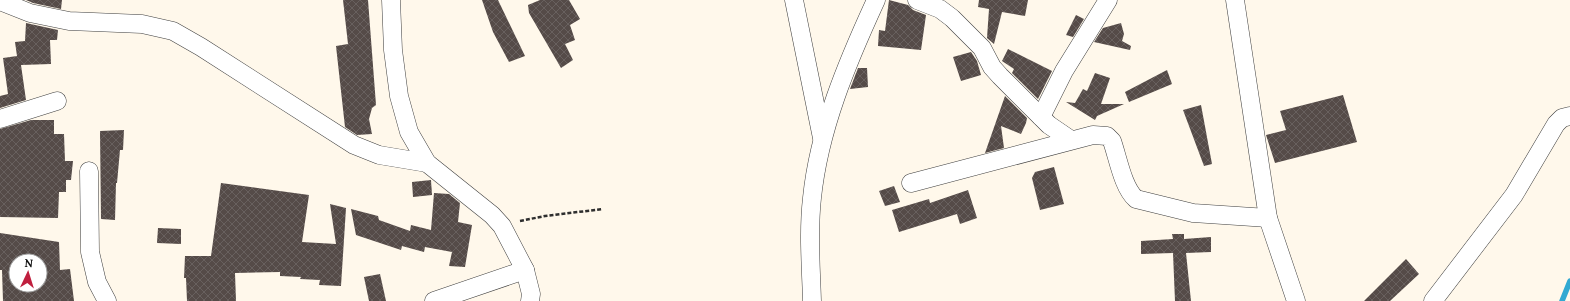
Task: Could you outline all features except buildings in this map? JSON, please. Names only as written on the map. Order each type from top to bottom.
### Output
[{"type":"street","points":[[391,0],[393,50],[399,96],[409,132],[427,163],[492,215],[502,226],[525,270],[531,294],[530,301]]},
{"type":"street","points":[[794,0],[822,139]]},
{"type":"street","points":[[812,301],[810,239],[812,198],[822,139],[849,58],[876,0]]},
{"type":"street","points":[[917,0],[940,9],[952,18],[982,48],[992,67],[1000,76],[1041,117],[1060,134],[1070,140]]},
{"type":"street","points":[[1041,117],[1064,72],[1108,0]]},
{"type":"street","points":[[1236,0],[1268,218],[1296,301]]},
{"type":"street","points":[[0,1],[30,13],[70,21],[142,24],[173,31],[201,47],[354,145],[379,155],[427,163]]},
{"type":"street","points":[[0,119],[57,101]]},
{"type":"street","points":[[1432,301],[1514,194],[1556,124],[1562,118],[1570,116]]},
{"type":"street","points":[[911,183],[1070,140],[1093,135],[1107,136],[1112,141],[1127,186],[1136,199],[1193,213],[1268,218]]},
{"type":"street","points":[[89,171],[90,252],[97,282],[107,301]]},
{"type":"street","points":[[434,301],[525,270]]},
{"type":"path","points":[[502,226],[541,216],[603,209]]},
{"type":"waterway","points":[[1562,301],[1570,281]]}]
